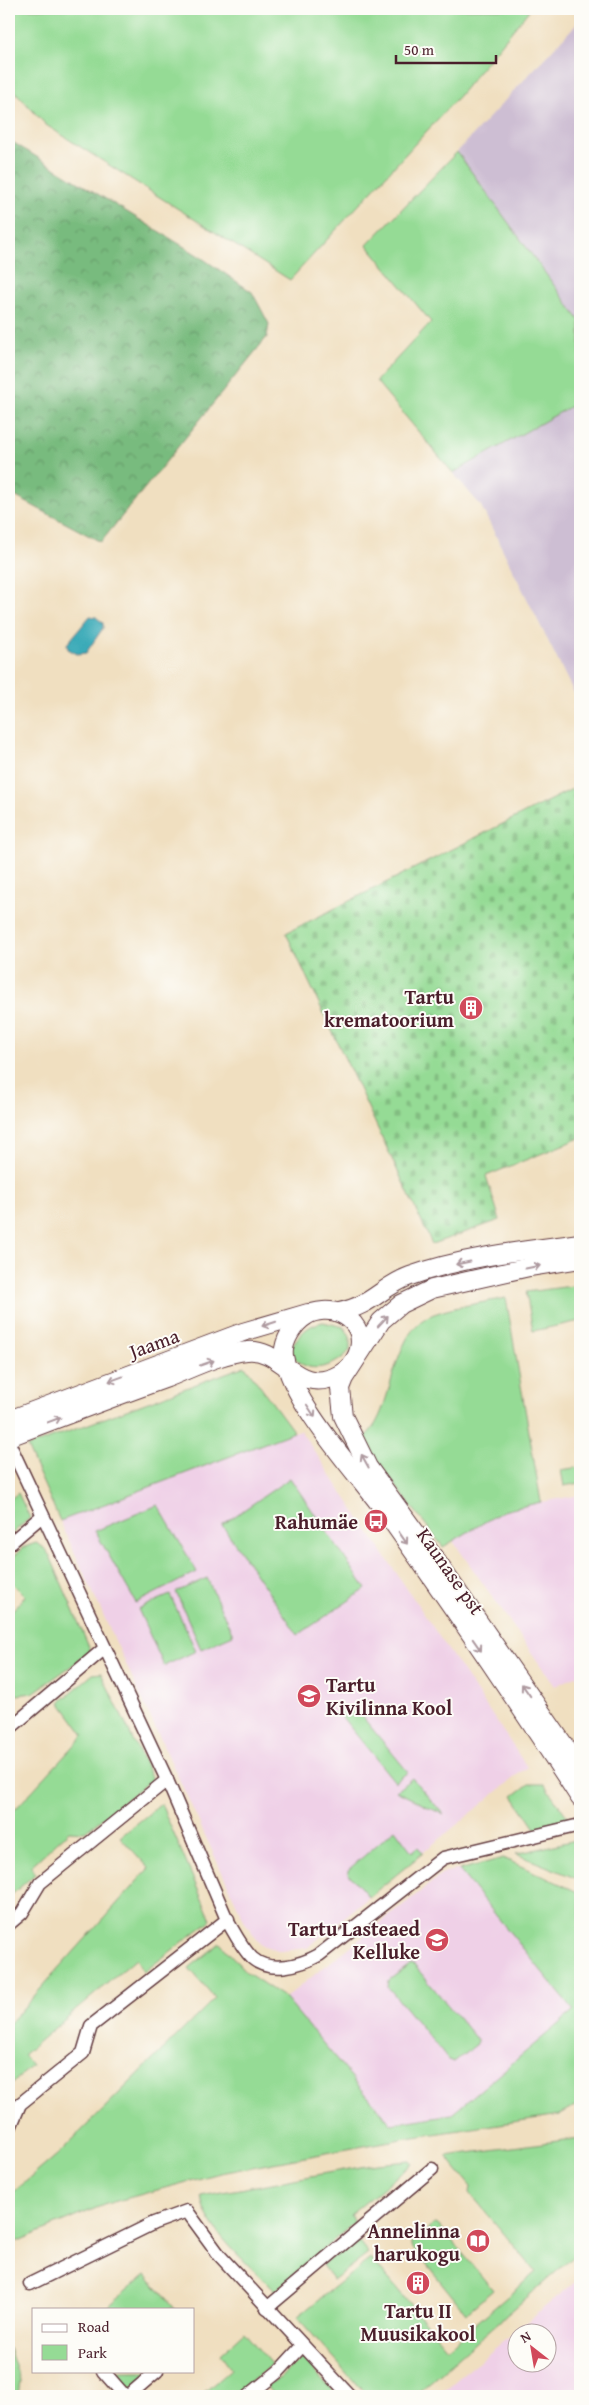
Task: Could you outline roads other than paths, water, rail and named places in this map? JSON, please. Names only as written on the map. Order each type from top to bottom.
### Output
[{"type":"main road","points":[[580,1242],[527,1250],[429,1270],[408,1277],[391,1286],[367,1304],[339,1312],[316,1311],[304,1317],[288,1338],[284,1349],[288,1369],[297,1376],[316,1382],[336,1376],[356,1361],[381,1321],[401,1304],[432,1289],[529,1267],[580,1259]]},
{"type":"main road","name":"Jaama","points":[[9,1420],[243,1332],[316,1311]]},
{"type":"main road","points":[[339,1312],[349,1319],[360,1336],[361,1345],[356,1361]]},
{"type":"main road","name":"Jaama","points":[[9,1437],[233,1354],[249,1350],[264,1354],[288,1369]]},
{"type":"main road","name":"Kaunase pst","points":[[356,1361],[342,1383],[340,1402],[351,1437],[368,1467],[435,1559],[580,1768]]},
{"type":"main road","name":"Kaunase pst","points":[[288,1369],[301,1396],[333,1445],[383,1509],[580,1798]]},
{"type":"street","points":[[9,1443],[167,1780],[228,1920],[241,1944],[254,1960],[264,1965],[293,1965],[319,1955],[443,1858],[580,1825]]},
{"type":"street","points":[[9,1544],[42,1516]]},
{"type":"street","points":[[9,1729],[106,1648]]},
{"type":"street","points":[[9,1924],[22,1913],[40,1883],[167,1780]]},
{"type":"street","points":[[9,2130],[20,2104],[84,2053],[91,2026],[228,1920]]},
{"type":"street","points":[[267,2308],[432,2169]]},
{"type":"street","points":[[30,2284],[154,2223],[187,2211],[220,2256],[350,2396]]},
{"type":"street","points":[[248,2396],[278,2371],[302,2346]]},
{"type":"street","points":[[104,2372],[127,2396],[156,2372]]},
{"type":"water","points":[[90,616],[96,617],[103,623],[103,628],[86,653],[77,654],[68,649],[67,644]]},
{"type":"place","name":"Tartu krematoorium","points":[[471,1008]]},
{"type":"place","name":"Rahumäe","points":[[376,1521]]},
{"type":"place","name":"Tartu Kivilinna Kool","points":[[309,1696]]},
{"type":"place","name":"Tartu Lasteaed Kelluke","points":[[437,1940]]},
{"type":"place","name":"Annelinna harukogu","points":[[478,2241]]},
{"type":"place","name":"Tartu II Muusikakool","points":[[418,2283]]}]
